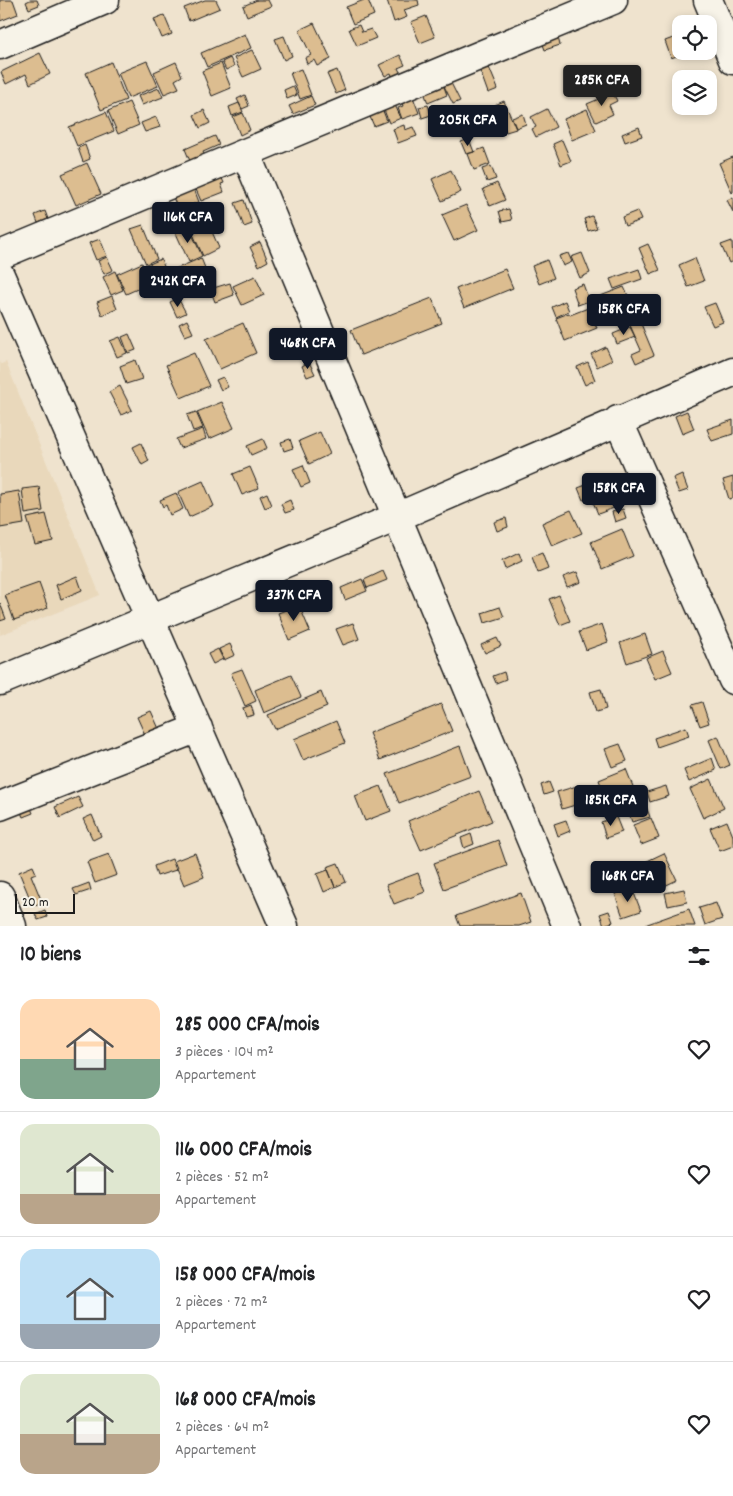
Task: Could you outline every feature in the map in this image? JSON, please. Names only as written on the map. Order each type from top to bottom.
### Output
[{"type":"street","points":[[0,45],[105,0]]},
{"type":"street","points":[[0,255],[613,0]]},
{"type":"street","points":[[708,0],[733,60]]},
{"type":"street","points":[[246,154],[567,926]]},
{"type":"street","points":[[0,275],[284,926]]},
{"type":"street","points":[[0,681],[397,517],[733,372]]},
{"type":"street","points":[[618,420],[733,680]]},
{"type":"street","points":[[0,806],[198,728]]},
{"type":"street","points":[[0,896],[12,926]]},
{"type":"shaded area","points":[[0,361],[1,364],[6,362],[100,595],[0,635]]},
{"type":"building","points":[[0,0],[13,0],[18,14],[0,21]]},
{"type":"building","points":[[37,0],[39,5],[29,9],[26,2]]},
{"type":"building","points":[[205,0],[216,0],[220,8],[189,21],[184,8]]},
{"type":"building","points":[[257,0],[268,0],[271,6],[247,16],[243,6]]},
{"type":"building","points":[[368,0],[374,15],[353,24],[346,7]]},
{"type":"building","points":[[387,0],[418,0],[419,5],[404,10],[407,17],[394,22]]},
{"type":"building","points":[[164,15],[172,34],[162,38],[154,19]]},
{"type":"building","points":[[426,16],[435,37],[420,43],[411,22]]},
{"type":"building","points":[[314,23],[331,59],[317,66],[314,60],[307,64],[305,58],[311,55],[299,30]]},
{"type":"building","points":[[359,25],[362,32],[371,29],[376,38],[357,46],[349,29]]},
{"type":"building","points":[[245,34],[251,48],[207,67],[201,53]]},
{"type":"building","points":[[557,34],[560,45],[545,50],[541,39]]},
{"type":"building","points":[[284,36],[292,56],[284,60],[275,39]]},
{"type":"building","points":[[672,38],[672,58],[671,58],[665,41]]},
{"type":"building","points":[[252,50],[261,69],[243,77],[234,58]]},
{"type":"building","points":[[40,53],[50,74],[30,84],[26,74],[6,84],[1,72]]},
{"type":"building","points":[[400,55],[405,65],[398,68],[401,74],[393,78],[391,73],[385,76],[379,65]]},
{"type":"building","points":[[230,58],[234,66],[226,70],[222,62]]},
{"type":"building","points":[[147,61],[158,86],[128,98],[118,73]]},
{"type":"building","points":[[111,62],[126,100],[101,110],[86,73]]},
{"type":"building","points":[[176,62],[182,76],[175,80],[179,88],[164,94],[154,72]]},
{"type":"building","points":[[221,63],[231,88],[212,96],[202,71]]},
{"type":"building","points":[[488,65],[498,89],[488,93],[479,68]]},
{"type":"building","points":[[301,69],[311,95],[300,99],[290,73]]},
{"type":"building","points":[[337,70],[345,90],[336,94],[327,74]]},
{"type":"building","points":[[450,81],[460,101],[453,104],[443,84]]},
{"type":"building","points":[[443,84],[447,95],[428,103],[424,92]]},
{"type":"building","points":[[293,86],[297,95],[287,99],[284,90]]},
{"type":"building","points":[[159,88],[163,97],[142,105],[138,96]]},
{"type":"building","points":[[613,93],[617,101],[609,105],[613,114],[596,122],[587,104]]},
{"type":"building","points":[[245,95],[249,106],[242,109],[237,99]]},
{"type":"building","points":[[311,96],[315,105],[293,114],[289,106]]},
{"type":"building","points":[[413,97],[419,113],[402,119],[398,108],[403,106],[401,101]]},
{"type":"building","points":[[504,101],[516,129],[506,132],[495,105]]},
{"type":"building","points":[[129,102],[139,125],[118,134],[108,111]]},
{"type":"building","points":[[239,103],[243,112],[232,116],[229,107]]},
{"type":"building","points":[[395,105],[401,118],[389,123],[384,110]]},
{"type":"building","points":[[428,105],[431,115],[422,118],[419,107]]},
{"type":"building","points":[[547,109],[556,127],[536,137],[532,129],[536,127],[531,117]]},
{"type":"building","points":[[587,109],[596,130],[572,140],[564,119]]},
{"type":"building","points":[[204,110],[210,123],[200,128],[194,115]]},
{"type":"building","points":[[383,111],[387,121],[374,126],[370,117]]},
{"type":"building","points":[[106,112],[114,131],[77,146],[69,127]]},
{"type":"building","points":[[243,113],[250,130],[240,135],[233,117]]},
{"type":"building","points":[[523,114],[526,124],[516,128],[512,118]]},
{"type":"building","points":[[156,117],[160,127],[145,132],[141,123]]},
{"type":"building","points":[[404,125],[405,130],[413,127],[417,136],[398,143],[393,129]]},
{"type":"building","points":[[639,127],[642,136],[625,142],[622,134]]},
{"type":"building","points":[[215,136],[219,145],[203,152],[206,158],[195,164],[193,159],[190,161],[185,149]]},
{"type":"building","points":[[469,139],[474,152],[466,154],[461,142]]},
{"type":"building","points":[[562,140],[571,161],[561,165],[553,144]]},
{"type":"building","points":[[85,145],[90,159],[83,162],[78,148]]},
{"type":"building","points":[[484,148],[490,164],[474,170],[468,154]]},
{"type":"building","points":[[733,157],[733,192],[732,193],[719,163]]},
{"type":"building","points":[[87,163],[101,194],[76,205],[62,174]]},
{"type":"building","points":[[491,166],[496,179],[487,182],[482,169]]},
{"type":"building","points":[[451,170],[461,192],[442,201],[432,179]]},
{"type":"building","points":[[221,176],[224,183],[221,184],[224,192],[201,201],[195,187]]},
{"type":"building","points":[[497,183],[505,200],[490,206],[483,189]]},
{"type":"building","points":[[194,189],[199,202],[178,210],[173,197]]},
{"type":"building","points":[[733,197],[733,212],[727,200]]},
{"type":"building","points":[[244,200],[252,224],[244,227],[235,203]]},
{"type":"building","points":[[466,205],[478,230],[454,241],[442,215]]},
{"type":"building","points":[[509,209],[512,220],[502,222],[499,211]]},
{"type":"building","points":[[45,211],[48,219],[38,223],[35,215]]},
{"type":"building","points":[[637,211],[641,220],[625,226],[622,217]]},
{"type":"building","points":[[592,216],[597,228],[588,231],[584,219]]},
{"type":"building","points":[[143,225],[157,259],[146,264],[131,229]]},
{"type":"building","points":[[188,225],[202,256],[189,262],[175,231]]},
{"type":"building","points":[[210,227],[219,248],[203,256],[193,234]]},
{"type":"building","points":[[100,239],[107,256],[96,260],[89,243]]},
{"type":"building","points":[[732,241],[733,261],[729,263],[721,245]]},
{"type":"building","points":[[260,242],[268,261],[259,266],[250,247]]},
{"type":"building","points":[[648,244],[660,270],[650,274],[639,248]]},
{"type":"building","points":[[568,253],[572,262],[563,266],[559,256]]},
{"type":"building","points":[[582,253],[590,273],[580,278],[571,257]]},
{"type":"building","points":[[107,257],[113,270],[104,274],[98,261]]},
{"type":"building","points":[[201,258],[205,268],[172,281],[168,272]]},
{"type":"building","points":[[695,258],[704,281],[688,287],[679,265]]},
{"type":"building","points":[[161,259],[167,274],[151,281],[145,266]]},
{"type":"building","points":[[547,260],[554,278],[539,284],[532,266]]},
{"type":"building","points":[[142,263],[151,283],[126,294],[117,274]]},
{"type":"building","points":[[505,269],[513,288],[464,308],[456,289]]},
{"type":"building","points":[[639,269],[642,279],[614,289],[610,279]]},
{"type":"building","points":[[115,271],[123,290],[111,295],[103,277]]},
{"type":"building","points":[[255,276],[264,295],[242,305],[233,286]]},
{"type":"building","points":[[230,283],[234,295],[215,302],[210,289]]},
{"type":"building","points":[[583,284],[589,301],[578,305],[572,288]]},
{"type":"building","points":[[624,287],[630,300],[596,314],[590,300]]},
{"type":"building","points":[[112,296],[117,309],[102,315],[97,302]]},
{"type":"building","points":[[178,298],[186,313],[177,317],[170,302]]},
{"type":"building","points":[[432,298],[442,323],[361,355],[351,330]]},
{"type":"building","points":[[565,301],[569,311],[556,317],[552,307]]},
{"type":"building","points":[[715,303],[723,322],[713,326],[704,307]]},
{"type":"building","points":[[588,308],[597,328],[565,341],[556,318]]},
{"type":"building","points":[[639,319],[654,355],[636,363],[632,354],[641,350],[629,323]]},
{"type":"building","points":[[187,320],[193,333],[185,336],[179,324]]},
{"type":"building","points":[[243,323],[256,353],[220,369],[206,339]]},
{"type":"building","points":[[630,327],[635,337],[617,344],[613,334]]},
{"type":"building","points":[[129,334],[136,350],[128,353],[122,337]]},
{"type":"building","points":[[120,337],[127,353],[117,357],[110,341]]},
{"type":"building","points":[[606,347],[612,360],[597,367],[591,354]]},
{"type":"building","points":[[194,353],[209,386],[181,398],[166,365]]},
{"type":"building","points":[[135,360],[142,379],[126,384],[120,366]]},
{"type":"building","points":[[309,362],[315,374],[307,377],[302,366]]},
{"type":"building","points":[[588,362],[595,380],[585,385],[577,367]]},
{"type":"building","points":[[223,377],[228,387],[221,390],[216,380]]},
{"type":"building","points":[[120,386],[132,410],[121,415],[109,392]]},
{"type":"building","points":[[222,402],[234,428],[209,439],[197,412]]},
{"type":"building","points":[[687,411],[694,429],[682,434],[675,416]]},
{"type":"building","points":[[196,412],[203,428],[193,431],[187,415]]},
{"type":"building","points":[[733,420],[733,434],[712,441],[707,429]]},
{"type":"building","points":[[203,429],[206,439],[180,448],[176,439]]},
{"type":"building","points":[[320,432],[330,454],[309,464],[299,441]]},
{"type":"building","points":[[263,439],[267,448],[251,455],[247,446]]},
{"type":"building","points":[[290,439],[293,448],[284,451],[281,442]]},
{"type":"building","points":[[141,443],[149,461],[142,465],[133,447]]},
{"type":"building","points":[[303,465],[310,483],[301,487],[293,469]]},
{"type":"building","points":[[250,467],[259,488],[242,495],[233,474]]},
{"type":"building","points":[[682,474],[688,490],[679,493],[673,478]]},
{"type":"building","points":[[607,477],[619,506],[598,514],[591,497],[583,500],[578,488]]},
{"type":"building","points":[[733,477],[733,498],[729,499],[723,480]]},
{"type":"building","points":[[203,481],[214,506],[189,517],[178,492]]},
{"type":"building","points":[[39,487],[43,511],[25,514],[22,489]]},
{"type":"building","points":[[19,491],[24,524],[0,528],[0,494]]},
{"type":"building","points":[[176,493],[183,509],[170,515],[166,505],[163,507],[160,500]]},
{"type":"building","points":[[267,493],[272,505],[265,508],[260,496]]},
{"type":"building","points":[[290,500],[294,510],[285,513],[281,504]]},
{"type":"building","points":[[623,509],[626,518],[615,522],[612,512]]},
{"type":"building","points":[[571,510],[582,533],[552,546],[542,523]]},
{"type":"building","points":[[46,514],[53,541],[35,545],[27,518]]},
{"type":"building","points":[[506,518],[508,527],[497,531],[494,522]]},
{"type":"building","points":[[622,529],[633,556],[602,569],[591,542]]},
{"type":"building","points":[[519,553],[522,561],[505,569],[502,561]]},
{"type":"building","points":[[542,553],[548,569],[538,573],[532,557]]},
{"type":"building","points":[[383,571],[387,580],[367,588],[364,580]]},
{"type":"building","points":[[577,572],[581,582],[567,587],[563,577]]},
{"type":"building","points":[[77,576],[82,590],[61,599],[56,585]]},
{"type":"building","points":[[362,579],[367,591],[345,600],[341,588]]},
{"type":"building","points":[[39,583],[48,608],[14,620],[5,595]]},
{"type":"building","points":[[559,595],[570,621],[560,625],[549,599]]},
{"type":"building","points":[[0,603],[6,619],[0,621]]},
{"type":"building","points":[[299,605],[310,631],[289,640],[278,613]]},
{"type":"building","points":[[500,607],[504,617],[485,623],[482,613]]},
{"type":"building","points":[[353,623],[359,639],[343,645],[336,629]]},
{"type":"building","points":[[602,624],[608,642],[586,650],[579,632]]},
{"type":"building","points":[[645,634],[652,654],[627,663],[620,643]]},
{"type":"building","points":[[497,638],[501,646],[485,653],[481,645]]},
{"type":"building","points":[[230,644],[235,655],[224,660],[219,649]]},
{"type":"building","points":[[218,649],[223,659],[213,664],[208,654]]},
{"type":"building","points":[[663,651],[672,672],[655,679],[646,658]]},
{"type":"building","points":[[242,669],[256,701],[245,706],[231,673]]},
{"type":"building","points":[[504,672],[506,679],[496,683],[493,676]]},
{"type":"building","points":[[291,675],[301,697],[264,713],[255,690]]},
{"type":"building","points":[[601,689],[606,709],[596,712],[590,692]]},
{"type":"building","points":[[321,692],[327,707],[275,729],[268,715]]},
{"type":"building","points":[[702,702],[709,723],[700,726],[692,705]]},
{"type":"building","points":[[441,704],[452,731],[380,760],[369,733]]},
{"type":"building","points":[[251,705],[254,715],[246,717],[243,708]]},
{"type":"building","points":[[151,711],[160,731],[146,737],[137,717]]},
{"type":"building","points":[[336,721],[345,743],[303,760],[294,739]]},
{"type":"building","points":[[686,727],[689,736],[657,747],[654,738]]},
{"type":"building","points":[[718,736],[730,765],[721,769],[709,740]]},
{"type":"building","points":[[620,744],[627,761],[612,767],[605,749]]},
{"type":"building","points":[[460,746],[471,776],[399,803],[387,774]]},
{"type":"building","points":[[712,758],[716,770],[689,782],[684,770]]},
{"type":"building","points":[[626,769],[636,794],[608,804],[599,780]]},
{"type":"building","points":[[711,779],[724,808],[703,818],[690,789]]},
{"type":"building","points":[[549,782],[553,792],[544,795],[541,785]]},
{"type":"building","points":[[381,786],[391,811],[365,821],[355,796]]},
{"type":"building","points":[[577,786],[582,803],[562,809],[557,792]]},
{"type":"building","points":[[666,786],[669,796],[650,802],[647,792]]},
{"type":"building","points":[[479,791],[492,821],[421,850],[408,821]]},
{"type":"building","points":[[643,794],[646,803],[634,808],[631,798]]},
{"type":"building","points":[[78,797],[83,807],[60,818],[55,807]]},
{"type":"building","points":[[30,806],[33,813],[23,817],[20,810]]},
{"type":"building","points":[[646,806],[650,817],[632,822],[628,811]]},
{"type":"building","points":[[92,815],[101,836],[93,840],[83,819]]},
{"type":"building","points":[[616,817],[622,832],[606,838],[601,822]]},
{"type":"building","points":[[651,818],[659,838],[641,845],[633,825]]},
{"type":"building","points":[[566,820],[570,831],[558,836],[554,824]]},
{"type":"building","points":[[727,821],[733,836],[733,846],[720,851],[710,828]]},
{"type":"building","points":[[471,834],[474,844],[464,848],[461,838]]},
{"type":"building","points":[[498,840],[507,866],[444,889],[434,863]]},
{"type":"building","points":[[195,853],[204,877],[184,885],[174,861]]},
{"type":"building","points":[[664,853],[677,880],[654,891],[641,864]]},
{"type":"building","points":[[109,854],[117,875],[95,883],[87,862]]},
{"type":"building","points":[[172,859],[176,870],[157,876],[154,866]]},
{"type":"building","points":[[338,863],[346,882],[335,887],[327,867]]},
{"type":"building","points":[[33,866],[36,873],[31,875],[42,902],[33,906],[19,872]]},
{"type":"building","points":[[328,870],[335,887],[324,892],[317,874]]},
{"type":"building","points":[[418,873],[425,892],[394,904],[386,885]]},
{"type":"building","points":[[89,883],[91,890],[76,895],[73,889]]},
{"type":"building","points":[[632,888],[641,911],[623,917],[615,894]]},
{"type":"building","points":[[684,889],[687,902],[668,906],[665,893]]},
{"type":"building","points":[[521,893],[531,922],[519,926],[460,926],[456,916]]},
{"type":"building","points":[[716,903],[722,919],[705,925],[699,908]]},
{"type":"building","points":[[689,909],[695,926],[642,926]]},
{"type":"building","points":[[45,910],[47,917],[38,920],[35,914]]},
{"type":"building","points":[[609,911],[613,922],[604,925],[600,914]]}]
